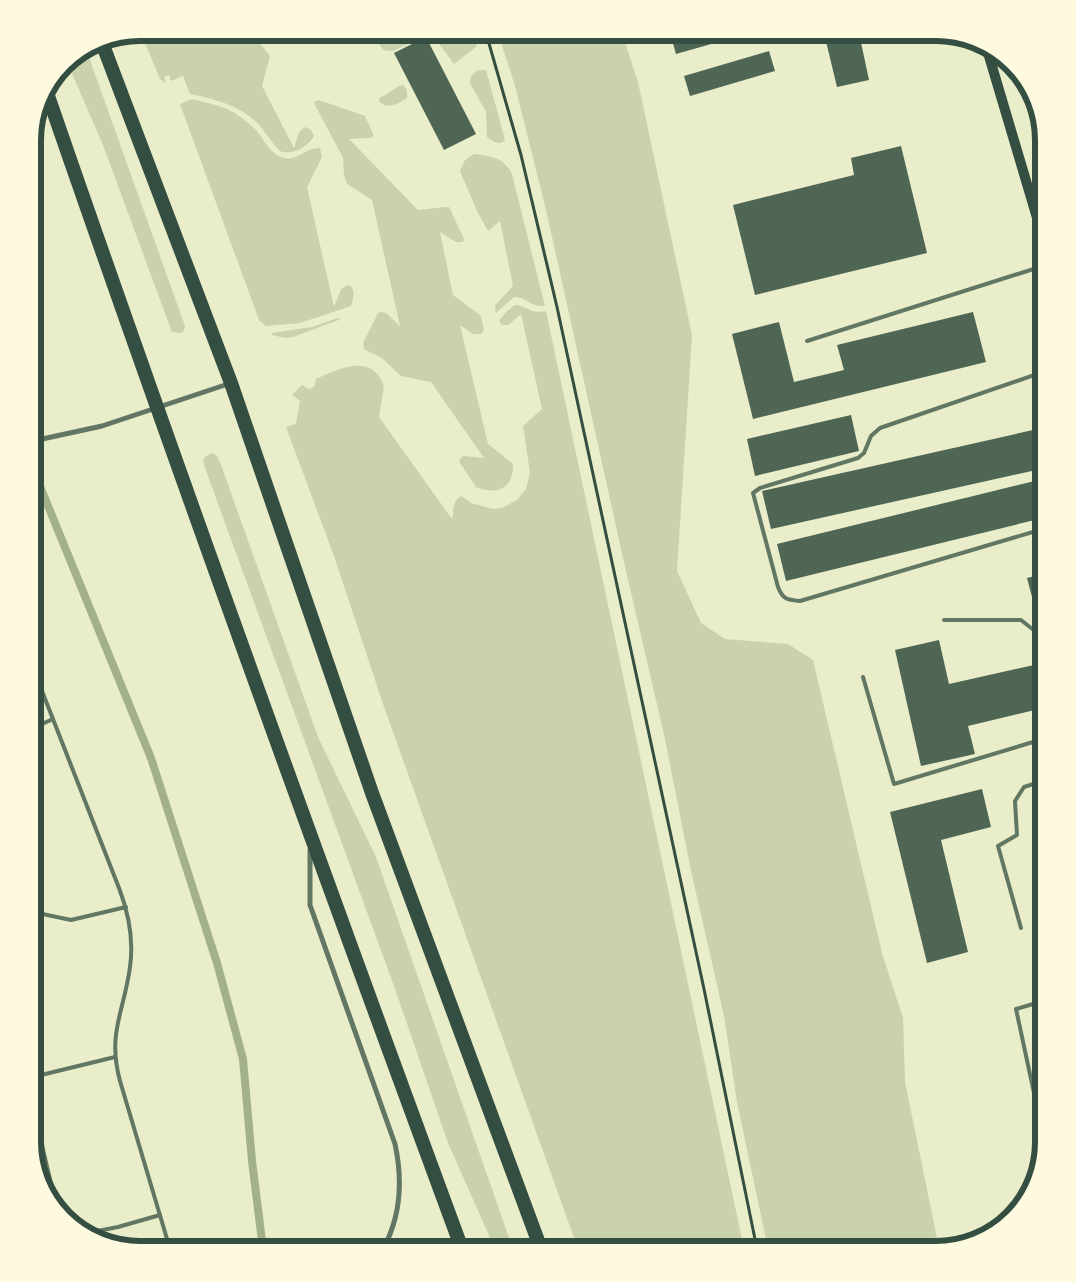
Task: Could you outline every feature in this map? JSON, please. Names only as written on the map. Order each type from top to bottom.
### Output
[{"type":"highway","points":[[104,49],[231,383],[372,793],[538,1241]]},
{"type":"highway","points":[[50,101],[130,333],[310,839],[459,1241]]},
{"type":"main road","points":[[989,57],[1035,208]]},
{"type":"street","points":[[41,439],[102,426],[231,383]]},
{"type":"street","points":[[310,839],[310,905],[395,1144],[399,1162],[400,1182],[397,1214],[388,1241]]},
{"type":"lane","points":[[807,341],[1035,269]]},
{"type":"lane","points":[[1035,375],[880,428],[871,436],[864,453],[858,458],[760,488],[753,494],[778,587],[781,595],[789,600],[800,601],[1035,532]]},
{"type":"lane","points":[[944,620],[1021,620],[1035,631]]},
{"type":"lane","points":[[863,677],[894,784],[1035,742]]},
{"type":"lane","points":[[41,689],[126,907],[132,936],[132,952],[130,969],[115,1032],[115,1057],[120,1081],[167,1241]]},
{"type":"lane","points":[[41,725],[53,720]]},
{"type":"lane","points":[[1021,928],[998,846],[1017,835],[1015,801],[1024,787],[1035,784]]},
{"type":"lane","points":[[41,914],[71,920],[126,907]]},
{"type":"lane","points":[[1035,1004],[1016,1009],[1035,1095]]},
{"type":"lane","points":[[41,1075],[115,1057]]},
{"type":"lane","points":[[41,1145],[51,1185]]},
{"type":"lane","points":[[97,1231],[160,1215]]},
{"type":"path","points":[[488,41],[521,154],[557,307],[700,970],[756,1241]]},
{"type":"green space","points":[[144,41],[258,41],[270,56],[262,86],[294,148],[299,132],[305,127],[311,130],[314,136],[308,144],[299,150],[290,152],[280,151],[253,119],[237,108],[209,98],[190,94],[183,76],[171,81],[169,75],[164,77],[166,83],[160,79]]},
{"type":"green space","points":[[377,41],[414,41],[393,51],[383,50]]},
{"type":"green space","points":[[437,41],[475,41],[477,46],[454,64]]},
{"type":"green space","points":[[501,41],[625,41],[638,82],[692,335],[677,571],[701,623],[725,639],[788,644],[813,660],[882,953],[903,1018],[905,1082],[938,1241],[766,1241],[737,1102],[724,1016],[690,866],[665,739],[547,214],[515,86]]},
{"type":"green space","points":[[89,56],[185,326],[181,333],[172,332],[103,145],[71,70]]},
{"type":"green space","points":[[479,70],[486,70],[505,140],[501,143],[494,142],[487,137],[486,112],[470,83],[472,75]]},
{"type":"green space","points":[[403,85],[407,90],[407,98],[389,106],[379,101],[379,98]]},
{"type":"green space","points":[[192,99],[217,105],[244,119],[257,131],[275,154],[284,158],[294,158],[315,148],[320,148],[322,157],[307,187],[334,307],[341,289],[348,285],[353,289],[351,306],[300,323],[266,326],[259,320],[180,104]]},
{"type":"green space","points":[[319,100],[365,116],[374,136],[370,138],[349,139],[418,210],[449,207],[451,211],[464,239],[463,242],[456,242],[440,232],[453,295],[481,316],[484,330],[481,334],[473,334],[460,325],[488,444],[513,464],[511,479],[503,488],[491,491],[476,487],[459,460],[463,456],[484,458],[431,382],[401,376],[382,358],[364,349],[363,343],[378,313],[386,313],[400,326],[372,200],[347,184],[344,175],[343,158],[314,103]]},
{"type":"green space","points":[[474,154],[501,161],[512,174],[545,306],[535,305],[514,297],[496,313],[496,304],[513,286],[500,221],[488,231],[477,211],[460,171],[465,160]]},
{"type":"green space","points":[[515,305],[532,311],[546,311],[742,1241],[575,1241],[383,704],[334,556],[286,427],[296,424],[300,401],[292,395],[302,385],[309,389],[314,387],[316,379],[344,368],[363,366],[372,369],[379,376],[384,386],[379,417],[452,519],[455,502],[462,496],[471,503],[493,509],[502,508],[517,500],[526,489],[530,473],[523,426],[542,409],[521,314],[508,325],[502,325],[499,321]]},
{"type":"green space","points":[[338,318],[341,319],[293,337],[285,338],[272,335],[272,333],[312,327]]},
{"type":"green space","points":[[212,453],[217,456],[220,462],[318,737],[376,857],[510,1241],[491,1241],[448,1143],[394,986],[205,468],[203,461],[205,457]]},
{"type":"building","points":[[418,41],[428,41],[476,134],[444,150],[394,53]]},
{"type":"building","points":[[672,41],[722,41],[676,54]]},
{"type":"building","points":[[826,41],[861,41],[869,80],[837,87]]},
{"type":"building","points":[[769,51],[775,71],[690,96],[684,76]]},
{"type":"building","points":[[901,146],[927,253],[755,295],[733,205],[854,175],[851,158]]},
{"type":"building","points":[[973,312],[986,362],[753,419],[732,334],[779,322],[794,382],[844,370],[837,345]]},
{"type":"building","points":[[851,415],[859,451],[755,476],[747,439]]},
{"type":"building","points":[[1033,430],[1035,440],[1035,470],[771,529],[762,491]]},
{"type":"building","points":[[1035,481],[1035,520],[786,581],[777,544]]},
{"type":"building","points":[[1035,576],[1035,608],[1027,578]]},
{"type":"building","points":[[939,640],[949,684],[1035,665],[1035,710],[968,726],[975,754],[921,766],[895,650]]},
{"type":"building","points":[[982,789],[991,827],[941,840],[968,952],[927,963],[890,812]]},
{"type":"waterway","points":[[41,489],[151,758],[217,963],[243,1059],[252,1161],[262,1241]]}]
